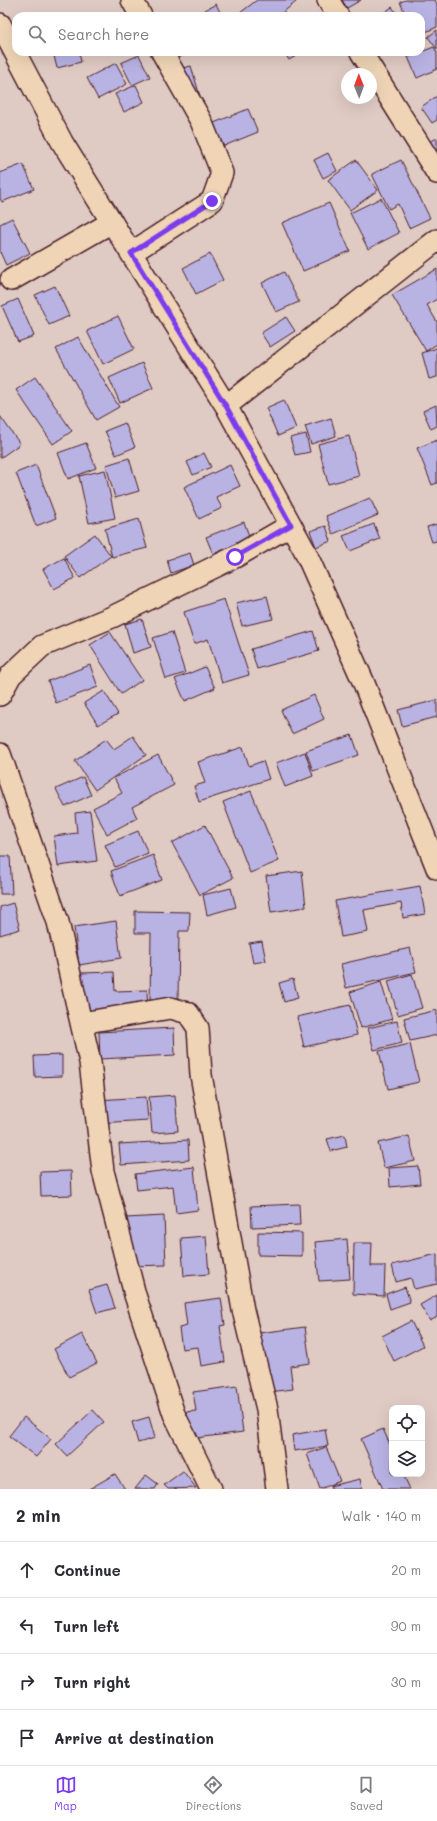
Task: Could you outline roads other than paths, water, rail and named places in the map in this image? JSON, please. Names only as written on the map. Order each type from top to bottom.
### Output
[{"type":"street","points":[[132,0],[139,12]]},
{"type":"street","points":[[328,0],[336,12]]},
{"type":"street","points":[[0,24],[12,47]]},
{"type":"street","points":[[17,56],[62,142],[226,406],[305,551],[363,681],[437,868]]},
{"type":"street","points":[[131,253],[212,201],[222,173],[201,121],[164,56]]},
{"type":"street","points":[[363,56],[437,173]]},
{"type":"street","points":[[11,280],[112,222]]},
{"type":"street","points":[[226,406],[437,240]]},
{"type":"street","points":[[0,695],[11,675],[42,646],[126,610],[235,557],[291,525]]},
{"type":"street","points":[[0,754],[58,922],[90,1062],[103,1171],[136,1294],[174,1414],[211,1489]]},
{"type":"street","points":[[81,1023],[171,1008],[188,1013],[198,1028],[200,1075],[243,1310],[267,1409],[277,1489]]}]
